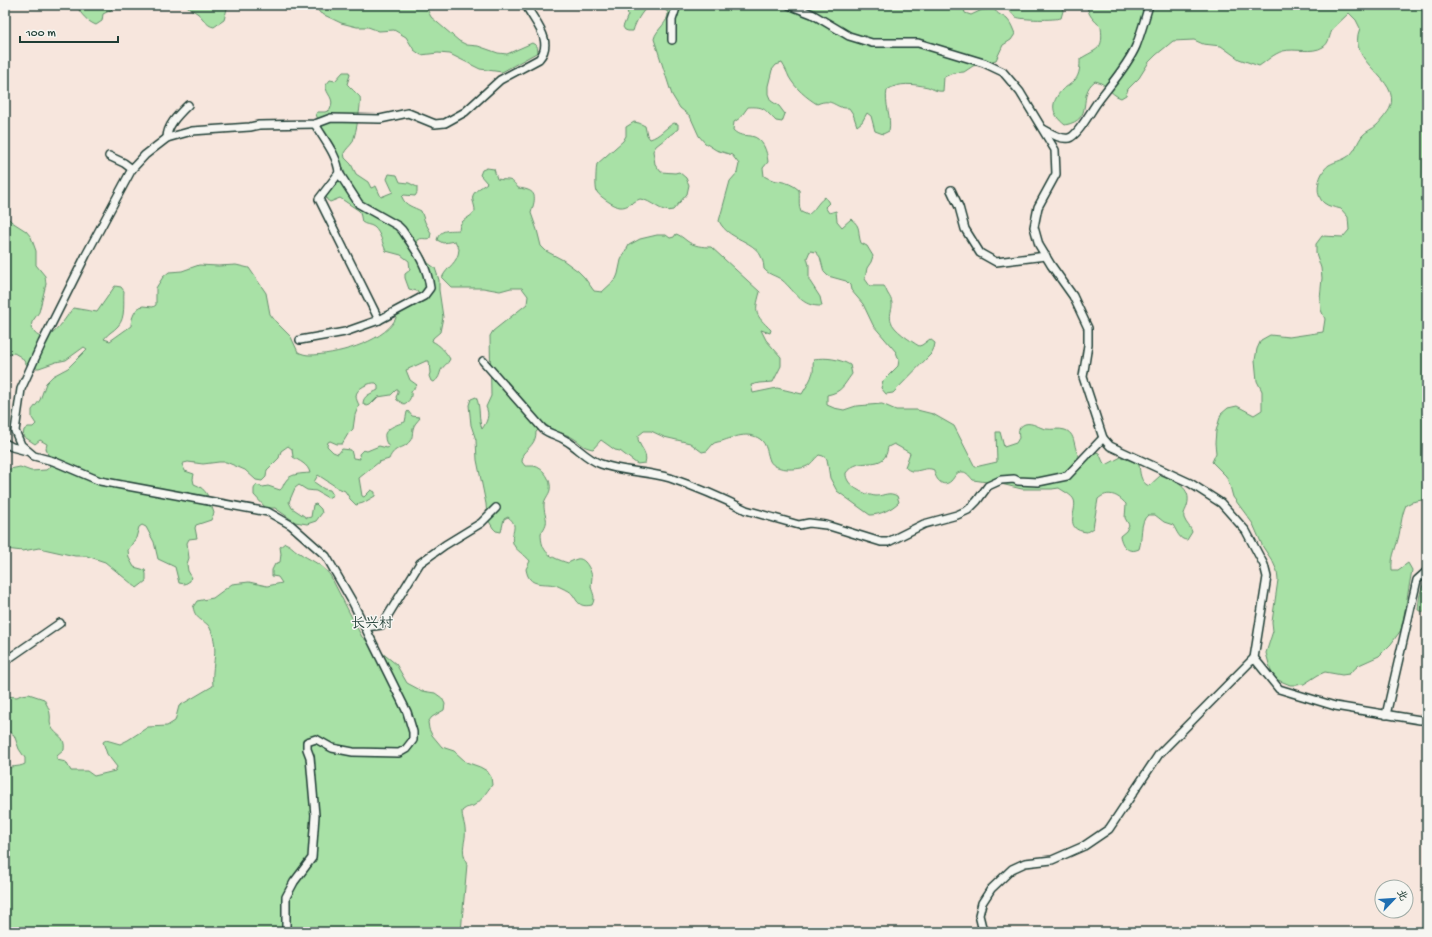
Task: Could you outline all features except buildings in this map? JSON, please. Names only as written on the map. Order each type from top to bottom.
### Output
[{"type":"street","points":[[286,932],[286,897],[294,882],[312,858],[315,815],[310,757],[307,749],[307,742],[316,739],[332,748],[353,752],[399,753],[406,749],[413,740],[413,732],[407,712],[352,601],[326,556],[291,525],[268,512],[100,481],[53,461],[34,456],[21,445],[15,431],[21,389],[75,276],[132,169],[145,155],[167,138],[192,131],[259,125],[315,124],[331,118],[380,118],[408,113],[435,124],[445,123],[465,112],[500,80],[539,59],[544,53],[546,45],[541,29],[526,5]]},
{"type":"street","points":[[672,40],[672,20],[677,5]]},
{"type":"street","points":[[789,5],[812,14],[849,36],[872,43],[918,43],[984,63],[1003,72],[1020,92],[1055,150],[1057,164],[1056,174],[1038,207],[1034,227],[1039,245],[1073,296],[1088,328],[1088,345],[1083,377],[1103,438],[1110,446],[1190,483],[1221,503],[1246,531],[1264,565],[1267,577],[1254,658],[1159,754],[1109,829],[1084,846],[1052,860],[1025,863],[1012,869],[991,889],[982,903],[979,915],[982,927],[988,932]]},
{"type":"street","points":[[1042,128],[1059,138],[1068,138],[1073,136],[1114,81],[1135,47],[1149,5]]},
{"type":"street","points":[[167,138],[167,132],[178,115],[188,105]]},
{"type":"street","points":[[300,340],[345,332],[379,320],[424,296],[430,288],[428,275],[420,257],[402,230],[398,226],[359,204],[339,173],[339,168],[332,152],[315,124]]},
{"type":"street","points":[[109,156],[124,163],[132,169]]},
{"type":"street","points":[[339,173],[319,199],[379,320]]},
{"type":"street","points":[[952,190],[959,207],[965,229],[980,253],[996,262],[1046,256]]},
{"type":"street","points":[[483,361],[543,429],[550,434],[565,440],[588,458],[600,464],[651,473],[671,479],[746,510],[754,511],[791,524],[799,526],[809,523],[826,525],[881,542],[888,542],[924,524],[957,515],[968,510],[977,502],[988,486],[1001,480],[1014,479],[1018,481],[1038,482],[1067,476],[1103,438]]},
{"type":"street","points":[[5,443],[12,447],[28,451]]},
{"type":"street","points":[[365,627],[382,625],[420,563],[445,545],[481,523],[496,508]]},
{"type":"street","points":[[1386,715],[1417,580],[1427,571]]},
{"type":"street","points":[[5,661],[60,623]]},
{"type":"street","points":[[1254,658],[1279,689],[1336,706],[1386,715],[1427,720]]},
{"type":"green space","points":[[77,5],[116,5],[111,10],[103,14],[102,21],[96,25],[84,17]]},
{"type":"green space","points":[[186,5],[228,5],[224,20],[214,27],[209,25]]},
{"type":"green space","points":[[314,5],[425,5],[431,17],[459,41],[467,45],[478,46],[498,53],[507,54],[532,43],[537,46],[538,52],[502,72],[480,69],[450,54],[438,53],[421,55],[414,50],[406,37],[394,30],[379,31],[368,27],[357,27],[341,23],[320,13]]},
{"type":"green space","points":[[626,5],[649,5],[639,17],[633,31],[625,30],[623,27],[628,15]]},
{"type":"green space","points":[[658,5],[963,5],[965,13],[971,15],[982,10],[994,9],[1010,22],[1015,34],[1011,40],[1003,45],[996,60],[973,66],[964,72],[953,73],[944,77],[943,91],[907,84],[892,87],[887,90],[886,100],[890,126],[889,131],[883,134],[875,131],[871,116],[867,113],[862,122],[857,126],[853,114],[849,108],[840,107],[831,102],[817,104],[813,102],[794,85],[782,63],[776,65],[772,70],[768,86],[768,94],[771,101],[779,106],[785,114],[782,122],[776,121],[762,108],[748,107],[740,118],[734,122],[733,130],[735,132],[741,135],[755,137],[759,139],[764,146],[768,162],[763,168],[764,176],[773,180],[785,182],[799,190],[799,204],[801,212],[808,215],[825,197],[829,203],[825,207],[829,213],[836,211],[837,221],[842,227],[851,219],[857,225],[861,243],[867,246],[873,256],[867,268],[865,279],[870,286],[885,287],[892,302],[890,317],[892,324],[903,335],[919,346],[930,339],[935,343],[931,354],[893,393],[886,394],[881,388],[883,381],[898,366],[899,360],[896,352],[873,325],[863,304],[851,290],[850,285],[846,281],[828,276],[824,272],[820,257],[816,252],[810,251],[807,258],[809,265],[809,280],[820,297],[822,306],[809,304],[799,298],[782,280],[766,271],[758,252],[752,246],[731,234],[719,221],[730,181],[737,173],[739,164],[732,155],[716,150],[705,143],[699,136],[690,116],[680,108],[672,95],[654,39],[655,35],[665,23],[668,16],[668,12]]},
{"type":"green space","points":[[1005,5],[1062,5],[1063,11],[1061,18],[1058,19],[1025,19],[1016,17]]},
{"type":"green space","points":[[1087,5],[1427,5],[1427,499],[1412,502],[1406,505],[1393,558],[1392,570],[1398,570],[1408,563],[1412,570],[1401,630],[1391,644],[1379,656],[1359,665],[1349,674],[1342,675],[1325,672],[1304,684],[1297,685],[1290,685],[1278,680],[1272,675],[1266,653],[1273,631],[1272,622],[1278,580],[1277,571],[1263,547],[1253,524],[1233,497],[1226,476],[1212,462],[1216,453],[1216,431],[1221,414],[1228,408],[1237,406],[1254,415],[1262,410],[1262,391],[1257,381],[1255,360],[1257,349],[1261,340],[1270,335],[1289,337],[1323,332],[1325,319],[1321,310],[1320,299],[1322,278],[1321,268],[1316,253],[1316,244],[1322,236],[1343,237],[1349,230],[1348,217],[1341,209],[1324,203],[1321,199],[1318,189],[1320,178],[1325,168],[1351,154],[1362,136],[1377,125],[1390,108],[1392,97],[1382,79],[1366,61],[1360,51],[1357,41],[1360,28],[1356,20],[1349,13],[1333,29],[1327,43],[1323,47],[1309,51],[1288,50],[1279,52],[1259,66],[1239,59],[1221,46],[1203,44],[1194,40],[1173,41],[1149,62],[1139,78],[1128,89],[1126,95],[1121,98],[1099,82],[1095,81],[1087,93],[1083,112],[1080,118],[1065,125],[1060,121],[1055,113],[1055,99],[1062,90],[1077,78],[1080,59],[1098,48],[1101,41],[1101,27],[1090,15]]},
{"type":"green space","points":[[343,72],[349,72],[350,75],[347,84],[360,97],[355,135],[352,143],[344,153],[345,158],[351,164],[356,174],[368,182],[371,188],[376,186],[381,197],[393,192],[387,179],[389,174],[397,175],[400,182],[409,183],[417,187],[417,193],[415,196],[404,195],[402,197],[407,204],[421,211],[431,233],[430,238],[419,239],[417,240],[417,243],[428,263],[435,268],[439,280],[443,317],[440,332],[433,338],[432,341],[447,354],[450,359],[434,382],[431,381],[429,376],[429,361],[406,370],[410,380],[417,385],[411,392],[410,399],[404,404],[397,400],[396,397],[398,390],[396,390],[391,395],[378,397],[367,406],[363,404],[364,399],[368,395],[378,390],[378,385],[376,383],[370,383],[358,390],[356,396],[359,405],[355,415],[353,429],[342,444],[337,444],[330,441],[328,442],[327,446],[333,452],[338,454],[342,449],[351,450],[353,458],[360,459],[359,454],[363,450],[367,451],[379,446],[389,447],[385,438],[386,432],[392,427],[405,422],[408,411],[412,416],[420,418],[414,426],[412,438],[407,444],[396,450],[389,459],[379,462],[359,478],[362,496],[364,497],[371,490],[375,492],[375,496],[356,505],[345,491],[318,475],[314,482],[324,489],[330,490],[333,495],[328,498],[316,491],[307,490],[299,485],[295,488],[289,502],[292,508],[307,518],[311,517],[313,505],[316,504],[321,509],[322,513],[316,521],[307,524],[295,522],[275,508],[266,508],[254,495],[256,485],[263,487],[268,486],[280,490],[290,477],[296,474],[310,473],[305,465],[293,457],[292,449],[288,446],[281,451],[279,458],[267,470],[266,477],[262,481],[256,480],[245,470],[226,462],[203,464],[188,462],[182,464],[185,471],[194,474],[194,484],[199,486],[205,492],[214,513],[211,520],[196,525],[195,528],[197,538],[189,539],[187,543],[189,558],[187,564],[188,571],[191,576],[190,581],[185,584],[179,583],[175,567],[158,559],[154,542],[146,527],[142,525],[139,527],[136,538],[128,550],[129,558],[134,567],[145,570],[146,574],[146,581],[137,588],[105,562],[87,556],[75,556],[39,548],[23,551],[5,549],[5,470],[20,467],[31,471],[46,470],[51,466],[46,448],[47,444],[40,440],[35,444],[23,436],[24,430],[28,427],[33,427],[36,424],[32,418],[32,410],[40,400],[46,383],[53,376],[68,368],[87,349],[84,347],[66,360],[39,368],[33,368],[27,365],[21,357],[14,353],[5,358],[5,215],[12,222],[26,231],[31,237],[36,251],[36,265],[45,276],[46,284],[39,312],[32,322],[31,328],[37,335],[42,337],[48,336],[54,332],[73,308],[97,312],[115,286],[121,287],[124,291],[124,309],[121,323],[104,339],[110,341],[131,326],[133,317],[140,307],[153,307],[156,305],[156,288],[163,277],[169,272],[182,271],[199,265],[236,265],[249,268],[266,293],[270,314],[291,337],[298,352],[310,355],[332,353],[369,341],[389,328],[395,320],[400,305],[419,295],[417,291],[409,289],[405,278],[405,274],[410,270],[409,261],[401,255],[386,251],[378,232],[371,225],[362,222],[360,212],[358,210],[340,198],[330,202],[327,200],[326,196],[345,173],[322,129],[316,114],[317,112],[325,112],[330,110],[332,102],[326,85],[330,80],[335,81]]},
{"type":"green space","points":[[634,122],[645,126],[647,135],[650,139],[657,136],[674,123],[678,124],[678,129],[656,146],[653,151],[655,164],[661,172],[679,172],[686,178],[689,185],[687,194],[673,210],[669,211],[660,209],[649,202],[640,199],[623,207],[618,207],[607,201],[596,190],[597,164],[623,141],[626,136],[626,127]]},
{"type":"green space","points":[[487,168],[494,169],[497,179],[509,180],[518,188],[529,190],[534,195],[534,203],[531,213],[541,246],[546,251],[563,260],[578,271],[594,291],[602,292],[616,279],[621,260],[629,245],[640,239],[657,235],[666,235],[670,238],[674,237],[676,234],[692,244],[711,247],[760,292],[757,313],[771,330],[770,333],[761,330],[766,340],[781,357],[781,366],[773,382],[751,385],[753,393],[777,388],[802,394],[812,375],[814,359],[828,358],[842,361],[850,365],[852,374],[839,390],[827,395],[827,405],[844,410],[856,406],[882,404],[896,410],[917,410],[933,414],[954,426],[975,467],[997,462],[996,432],[1000,432],[1004,447],[1016,443],[1019,438],[1019,430],[1021,426],[1025,424],[1031,424],[1046,429],[1065,430],[1072,436],[1080,458],[1085,462],[1096,452],[1099,453],[1106,465],[1121,457],[1139,464],[1142,480],[1149,486],[1161,475],[1177,482],[1185,489],[1187,494],[1188,499],[1184,518],[1192,532],[1187,540],[1184,540],[1178,535],[1173,525],[1164,522],[1155,515],[1148,515],[1143,522],[1139,549],[1129,550],[1122,543],[1120,536],[1126,531],[1129,525],[1125,518],[1126,504],[1116,496],[1109,494],[1098,499],[1093,528],[1087,532],[1075,528],[1073,524],[1074,500],[1059,488],[1022,489],[973,480],[964,472],[957,473],[951,481],[945,484],[937,479],[934,470],[908,470],[905,467],[910,453],[894,444],[888,447],[887,453],[883,459],[875,462],[860,464],[850,468],[846,473],[852,486],[861,492],[876,496],[889,494],[897,496],[899,502],[893,507],[882,513],[870,515],[837,491],[830,478],[827,459],[823,456],[819,455],[805,467],[786,469],[776,467],[770,461],[762,441],[751,435],[731,438],[715,443],[707,451],[702,452],[690,443],[664,437],[651,431],[644,431],[638,436],[638,440],[646,459],[645,463],[637,464],[620,451],[615,450],[601,440],[593,449],[589,448],[545,424],[536,432],[533,442],[523,454],[522,462],[525,466],[534,466],[541,469],[550,483],[549,494],[544,503],[546,525],[541,533],[541,540],[545,550],[548,553],[562,561],[568,563],[580,559],[585,562],[592,577],[591,587],[594,600],[592,605],[582,605],[567,590],[555,585],[533,582],[530,579],[526,569],[530,561],[514,546],[512,539],[514,526],[512,520],[508,517],[504,519],[501,532],[496,531],[493,528],[487,518],[486,504],[477,460],[476,440],[471,425],[469,405],[471,399],[476,397],[482,429],[488,413],[486,407],[491,396],[490,336],[493,331],[527,304],[528,296],[522,288],[511,288],[500,291],[483,288],[452,288],[442,278],[457,258],[459,249],[455,241],[443,243],[437,240],[438,236],[443,232],[449,230],[459,230],[461,223],[473,214],[475,207],[472,198],[477,190],[487,183],[480,175],[482,170]]},
{"type":"green space","points":[[285,543],[319,565],[330,575],[362,637],[396,664],[407,683],[422,691],[435,693],[442,698],[445,704],[444,710],[432,717],[428,722],[432,735],[442,747],[454,751],[466,762],[487,771],[491,777],[492,785],[481,799],[473,806],[462,811],[465,828],[463,849],[467,864],[461,932],[5,932],[5,770],[7,768],[25,764],[25,758],[19,749],[14,735],[5,729],[5,696],[17,697],[29,694],[44,699],[49,710],[51,726],[64,741],[64,750],[57,756],[57,760],[66,762],[71,771],[87,771],[94,776],[115,771],[117,767],[107,754],[103,742],[106,740],[120,744],[148,727],[167,726],[175,721],[179,706],[213,686],[215,650],[213,636],[208,625],[198,618],[194,612],[193,607],[197,601],[213,598],[232,584],[249,582],[267,586],[282,583],[278,577],[272,576],[272,570],[275,564],[280,562],[280,547]]},
{"type":"green space","points":[[1427,579],[1427,607],[1424,612],[1418,610],[1419,598],[1421,590]]},
{"type":"district","name":"长兴村","points":[[372,622]]}]
